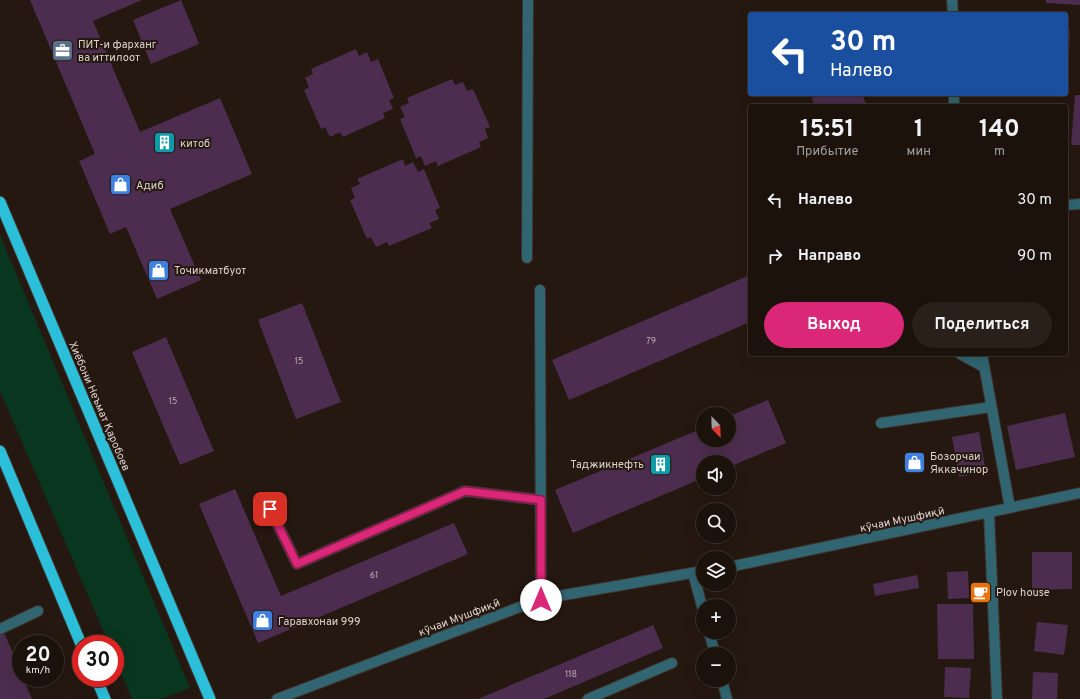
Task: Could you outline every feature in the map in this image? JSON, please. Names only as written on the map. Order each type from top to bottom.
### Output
[{"type":"highway","name":"Хиёбони Неъмат Қаробоев","points":[[0,202],[210,699]]},
{"type":"highway","points":[[0,450],[77,635]]},
{"type":"highway","points":[[100,687],[105,699]]},
{"type":"street","points":[[527,258],[528,0]]},
{"type":"street","points":[[952,0],[952,12]]},
{"type":"street","points":[[1068,205],[1080,204]]},
{"type":"street","points":[[540,290],[541,600]]},
{"type":"street","points":[[964,356],[984,367]]},
{"type":"street","points":[[982,356],[1010,508]]},
{"type":"street","points":[[881,423],[991,407]]},
{"type":"street","points":[[270,509],[297,564],[465,491],[541,500]]},
{"type":"street","name":"кӯчаи Мушфиқӣ","points":[[736,566],[1080,493]]},
{"type":"street","points":[[989,513],[998,699]]},
{"type":"street","name":"кӯчаи Мушфиқӣ","points":[[277,699],[541,600],[696,572]]},
{"type":"street","points":[[0,629],[38,611]]},
{"type":"street","points":[[588,699],[672,663]]},
{"type":"street","points":[[723,687],[726,699]]},
{"type":"green space","points":[[0,235],[190,688],[161,699],[132,699],[124,680],[124,635],[105,635],[0,391]]},
{"type":"building","name":"китоб","points":[[30,0],[142,0],[93,21],[140,132],[220,98],[252,174],[170,209],[201,280],[157,299],[126,227],[110,234],[79,161],[95,154]]},
{"type":"building","points":[[181,0],[199,44],[151,64],[133,20]]},
{"type":"building","points":[[1046,0],[1080,0],[1080,5],[1046,3]]},
{"type":"building","points":[[1068,30],[1070,30],[1068,78]]},
{"type":"building","points":[[356,49],[359,56],[367,52],[371,62],[378,59],[394,98],[389,100],[393,109],[383,113],[385,118],[343,137],[340,132],[330,137],[325,127],[321,129],[304,90],[309,87],[305,78],[313,74],[311,69]]},
{"type":"building","points":[[452,79],[455,85],[463,82],[467,91],[473,89],[490,127],[485,129],[488,138],[479,142],[481,147],[438,166],[436,161],[425,166],[421,156],[416,158],[400,119],[405,117],[400,107],[409,103],[407,98]]},
{"type":"building","points":[[1075,95],[1080,95],[1080,145],[1071,145]]},
{"type":"building","points":[[811,96],[863,96],[866,104],[814,104]]},
{"type":"building","points":[[403,159],[405,166],[413,162],[418,172],[424,169],[440,208],[435,210],[439,219],[429,223],[432,228],[389,246],[387,242],[376,247],[371,237],[367,239],[350,200],[355,198],[351,188],[360,184],[357,179]]},
{"type":"building","points":[[748,276],[748,323],[569,400],[552,360]]},
{"type":"building","points":[[302,303],[341,402],[296,419],[258,320]]},
{"type":"building","points":[[166,337],[214,451],[180,465],[132,352]]},
{"type":"building","name":"Таджикнефть","points":[[768,400],[786,443],[736,464],[736,455],[696,455],[696,481],[573,533],[555,490],[696,431],[696,447],[736,447],[736,413]]},
{"type":"building","points":[[1065,413],[1075,457],[1016,470],[1007,426]]},
{"type":"building","points":[[979,432],[986,472],[959,477],[952,437]]},
{"type":"building","points":[[235,489],[281,596],[454,523],[468,554],[258,643],[199,504]]},
{"type":"building","points":[[1032,552],[1072,552],[1072,589],[1032,590]]},
{"type":"building","points":[[968,571],[969,598],[948,599],[947,572]]},
{"type":"building","points":[[917,575],[919,588],[875,596],[873,584]]},
{"type":"building","points":[[937,604],[973,604],[974,659],[938,659]]},
{"type":"building","points":[[1037,622],[1068,625],[1064,655],[1034,651]]},
{"type":"building","points":[[653,625],[663,648],[544,699],[478,699]]},
{"type":"building","points":[[2,628],[12,651],[12,687],[27,687],[32,699],[0,699],[0,629]]},
{"type":"building","points":[[945,667],[971,668],[969,698],[944,697]]},
{"type":"building","points":[[1033,672],[1058,673],[1057,699],[1032,699]]},
{"type":"place","name":"ПИТ-и фарханг ва иттилоот","points":[[63,50]]},
{"type":"place","name":"китоб","points":[[165,143]]},
{"type":"place","name":"Адиб","points":[[120,185]]},
{"type":"place","name":"Точикматбуот","points":[[158,270]]},
{"type":"place","name":"Бозорчаи Яккачинор","points":[[915,462]]},
{"type":"place","name":"Таджикнефть","points":[[660,464]]},
{"type":"place","name":"Plov house","points":[[981,592]]},
{"type":"place","name":"Гаравхонаи 999","points":[[262,621]]},
{"type":"route","points":[[270,509],[297,564],[465,491],[541,500],[541,600]]}]
